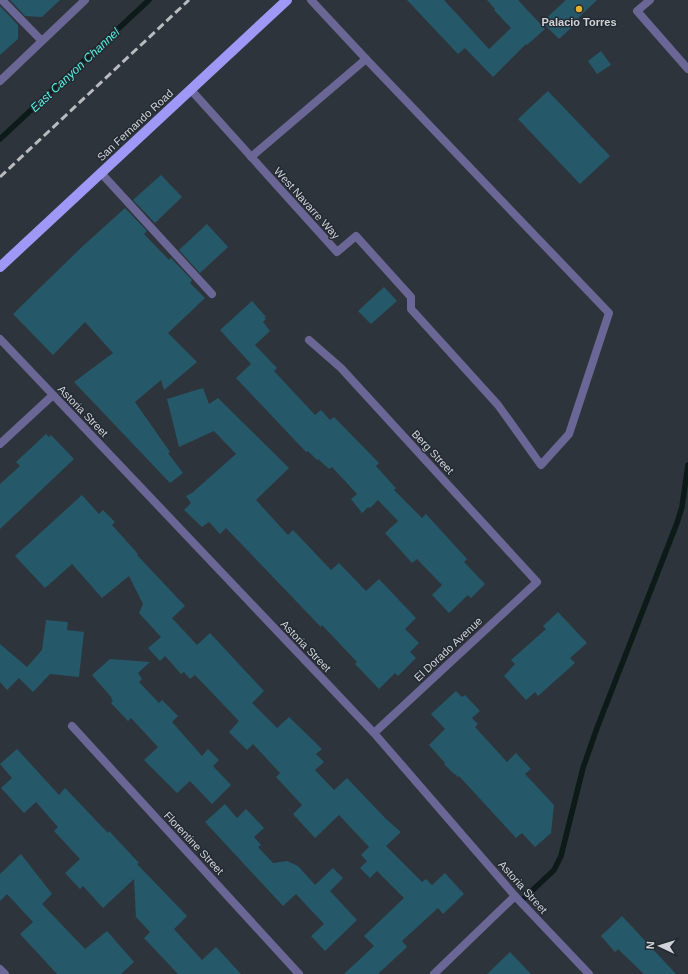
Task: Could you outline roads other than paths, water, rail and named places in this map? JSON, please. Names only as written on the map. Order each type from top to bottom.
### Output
[{"type":"main road","name":"San Fernando Road","points":[[0,267],[287,0]]},
{"type":"street","points":[[2,0],[41,40]]},
{"type":"street","points":[[0,80],[85,0]]},
{"type":"street","points":[[251,157],[366,60],[311,0]]},
{"type":"street","points":[[650,0],[637,11],[688,69]]},
{"type":"street","name":"West Navarre Way","points":[[191,90],[337,252],[356,236],[411,297],[410,309],[498,405],[541,465],[570,434],[609,313],[366,60]]},
{"type":"street","points":[[101,173],[212,294]]},
{"type":"street","name":"Astoria Street","points":[[0,339],[374,733],[515,896],[589,974]]},
{"type":"street","name":"Berg Street","points":[[309,340],[341,368],[537,582]]},
{"type":"street","points":[[0,444],[53,395]]},
{"type":"street","name":"El Dorado Avenue","points":[[374,733],[537,582]]},
{"type":"street","name":"Florentine Street","points":[[72,726],[299,974]]},
{"type":"street","points":[[434,974],[515,896]]},
{"type":"street","points":[[0,969],[5,974]]},
{"type":"waterway","name":"East Canyon Channel","points":[[0,139],[149,0]]},
{"type":"waterway","points":[[520,902],[554,870],[561,856],[583,768],[597,728],[677,523],[682,507],[688,465]]},
{"type":"railway","points":[[0,177],[189,0]]},
{"type":"place","name":"Palacio Torres","points":[[579,9]]}]
